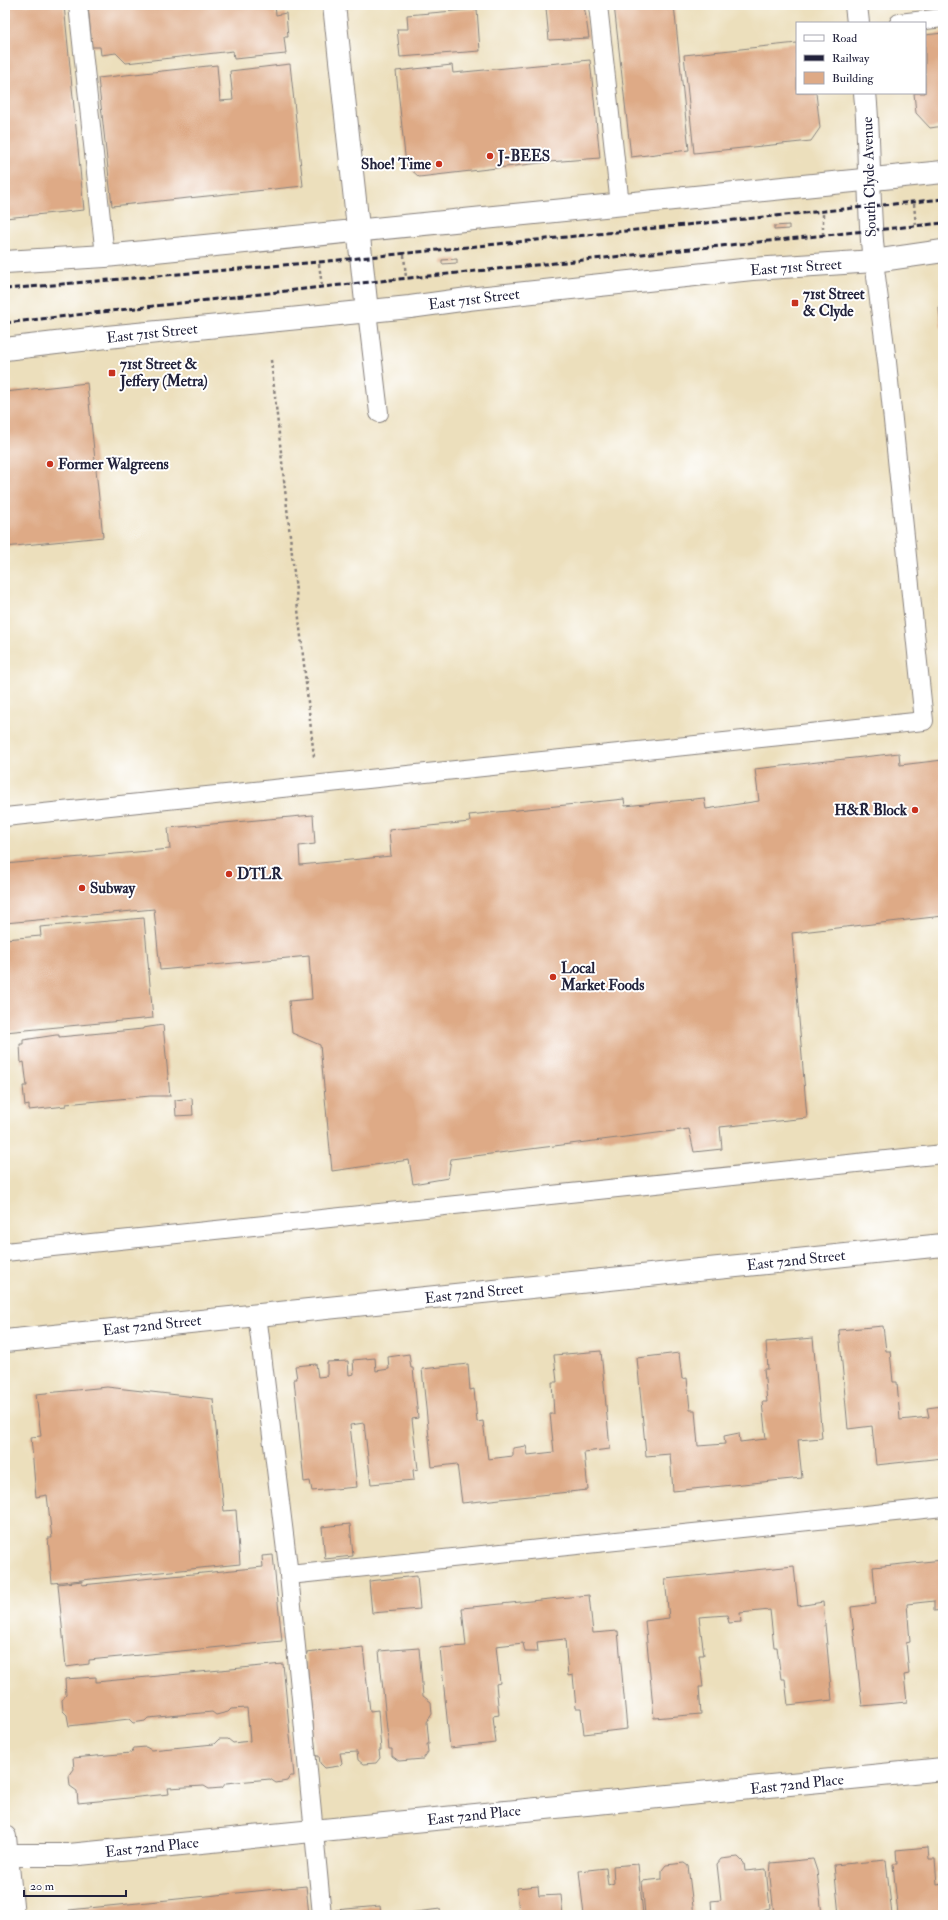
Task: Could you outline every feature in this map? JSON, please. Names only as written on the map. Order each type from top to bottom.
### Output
[{"type":"street","points":[[334,5],[367,311]]},
{"type":"street","points":[[856,5],[858,22]]},
{"type":"street","name":"South Clyde Avenue","points":[[865,94],[869,137],[869,206],[874,260]]},
{"type":"street","points":[[5,262],[105,256],[943,172]]},
{"type":"street","name":"East 71st Street","points":[[5,350],[107,337],[367,311],[752,269],[874,260],[943,251]]},
{"type":"street","name":"East 72nd Street","points":[[5,1341],[257,1314],[943,1245]]},
{"type":"street","name":"East 72nd Place","points":[[6,1849],[63,1856],[943,1769]]},
{"type":"street","points":[[6,1849],[13,1915]]},
{"type":"lane","points":[[78,5],[105,256]]},
{"type":"lane","points":[[598,5],[620,205]]},
{"type":"lane","points":[[908,22],[943,18]]},
{"type":"lane","points":[[5,818],[924,721],[874,260]]},
{"type":"lane","points":[[367,311],[379,413]]},
{"type":"lane","points":[[5,1252],[943,1154]]},
{"type":"lane","points":[[257,1314],[289,1575],[322,1915]]},
{"type":"lane","points":[[289,1575],[943,1507]]},
{"type":"path","points":[[914,202],[917,234]]},
{"type":"path","points":[[823,211],[824,241]]},
{"type":"path","points":[[403,253],[407,284]]},
{"type":"path","points":[[319,262],[322,287]]},
{"type":"path","points":[[271,360],[315,763]]},
{"type":"building","points":[[5,5],[64,5],[84,210],[5,218]]},
{"type":"building","points":[[88,5],[275,5],[276,15],[286,13],[288,37],[284,37],[286,54],[234,59],[233,51],[126,63],[116,53],[101,55],[100,47],[92,47]]},
{"type":"building","points":[[584,5],[589,38],[549,40],[546,8]]},
{"type":"building","points":[[614,5],[674,5],[689,150],[631,157]]},
{"type":"building","points":[[477,9],[480,51],[400,57],[397,29],[408,29],[407,15]]},
{"type":"building","points":[[943,33],[943,126],[930,128],[916,113],[914,94],[926,94],[926,35]]},
{"type":"building","points":[[796,43],[796,94],[816,94],[820,128],[811,141],[694,153],[684,55]]},
{"type":"building","points":[[590,60],[600,158],[549,162],[419,177],[406,165],[396,71],[452,65],[453,73]]},
{"type":"building","points":[[290,64],[303,186],[112,206],[98,78],[217,65],[220,101],[233,100],[230,71]]},
{"type":"building","points":[[789,225],[789,229],[774,230],[774,226]]},
{"type":"building","points":[[457,259],[457,263],[442,264],[442,260]]},
{"type":"building","points":[[943,307],[943,328],[941,328],[939,308]]},
{"type":"building","name":"Former Walgreens","points":[[87,383],[103,537],[5,547],[5,392]]},
{"type":"building","name":"Local Market Foods","points":[[899,753],[900,765],[943,760],[943,916],[792,933],[807,1118],[720,1127],[722,1149],[694,1152],[689,1129],[451,1159],[448,1178],[413,1184],[409,1160],[332,1171],[320,1045],[292,1033],[289,1001],[312,999],[309,956],[160,970],[154,909],[5,923],[5,864],[170,849],[168,828],[313,815],[315,844],[299,846],[300,865],[391,856],[389,830],[470,822],[469,815],[624,799],[625,806],[704,798],[706,809],[759,801],[755,769]]},
{"type":"building","points":[[144,918],[153,1018],[5,1032],[5,939],[41,936],[40,927]]},
{"type":"building","points":[[163,1025],[170,1096],[150,1096],[66,1104],[66,1106],[29,1110],[29,1105],[25,1106],[23,1086],[27,1086],[24,1062],[21,1063],[20,1044],[23,1044],[23,1040],[56,1035],[59,1035],[59,1037],[143,1029]]},
{"type":"building","points":[[192,1098],[193,1115],[176,1116],[175,1100]]},
{"type":"building","points":[[883,1326],[886,1351],[890,1351],[893,1382],[897,1382],[900,1420],[929,1417],[927,1408],[942,1406],[943,1458],[876,1465],[872,1426],[848,1429],[839,1330]]},
{"type":"building","points":[[813,1338],[822,1438],[798,1440],[802,1478],[673,1491],[670,1454],[646,1456],[637,1358],[679,1353],[682,1379],[687,1378],[690,1410],[695,1410],[698,1446],[725,1444],[724,1436],[739,1433],[740,1442],[766,1439],[762,1402],[767,1402],[764,1369],[768,1369],[766,1342]]},
{"type":"building","points":[[601,1351],[610,1449],[584,1452],[588,1490],[462,1503],[457,1464],[432,1467],[422,1369],[468,1364],[470,1390],[474,1389],[477,1422],[483,1421],[488,1459],[513,1456],[513,1448],[526,1446],[528,1455],[554,1452],[550,1414],[554,1414],[552,1382],[557,1382],[554,1355]]},
{"type":"building","points":[[409,1354],[411,1368],[413,1368],[418,1418],[412,1419],[418,1469],[413,1470],[414,1480],[371,1484],[364,1423],[350,1425],[357,1487],[312,1491],[310,1481],[304,1482],[294,1379],[297,1379],[295,1366],[316,1364],[318,1377],[327,1376],[327,1362],[348,1361],[349,1375],[354,1374],[353,1360],[375,1358],[376,1371],[389,1369],[388,1357]]},
{"type":"building","points":[[107,1387],[213,1399],[224,1511],[236,1510],[240,1564],[52,1583],[48,1538],[52,1538],[47,1495],[36,1497],[31,1437],[41,1436],[36,1394]]},
{"type":"building","points":[[350,1524],[353,1556],[325,1559],[322,1527]]},
{"type":"building","points":[[273,1555],[282,1641],[89,1660],[89,1664],[66,1667],[58,1584],[82,1581],[82,1585],[263,1567],[262,1556]]},
{"type":"building","points":[[943,1560],[943,1610],[934,1611],[934,1601],[907,1604],[910,1642],[906,1643],[909,1674],[904,1675],[907,1702],[862,1706],[851,1607],[876,1604],[873,1567]]},
{"type":"building","points":[[794,1566],[798,1606],[823,1602],[832,1700],[788,1705],[785,1679],[781,1679],[777,1647],[774,1647],[770,1610],[740,1613],[741,1622],[729,1623],[727,1615],[699,1617],[704,1655],[699,1655],[703,1687],[699,1687],[701,1714],[654,1718],[645,1621],[669,1618],[665,1579]]},
{"type":"building","points":[[417,1576],[420,1609],[372,1613],[369,1581]]},
{"type":"building","points":[[589,1595],[593,1633],[618,1631],[627,1729],[584,1734],[581,1708],[576,1708],[573,1675],[568,1676],[565,1639],[537,1642],[538,1652],[525,1652],[523,1643],[496,1646],[500,1683],[496,1684],[499,1715],[493,1716],[496,1743],[450,1748],[440,1648],[466,1646],[462,1608]]},
{"type":"building","points":[[363,1647],[370,1711],[378,1710],[381,1750],[379,1750],[380,1758],[376,1763],[363,1764],[358,1760],[357,1752],[340,1753],[342,1763],[339,1766],[325,1768],[320,1763],[319,1756],[316,1756],[306,1653]]},
{"type":"building","points":[[419,1648],[423,1696],[431,1702],[432,1714],[427,1722],[429,1744],[427,1744],[428,1752],[423,1759],[399,1761],[392,1756],[392,1749],[389,1749],[379,1651]]},
{"type":"building","points":[[283,1664],[294,1776],[290,1776],[287,1781],[276,1783],[270,1779],[226,1783],[222,1788],[209,1789],[204,1786],[168,1788],[169,1794],[78,1803],[77,1791],[70,1786],[69,1776],[74,1769],[73,1758],[131,1753],[134,1748],[146,1747],[151,1750],[214,1744],[219,1739],[228,1739],[233,1743],[250,1741],[247,1708],[231,1709],[228,1712],[216,1715],[212,1712],[148,1718],[145,1721],[133,1723],[129,1719],[69,1726],[67,1715],[63,1711],[62,1700],[66,1695],[65,1679],[96,1677],[96,1682]]},
{"type":"building","points":[[928,1847],[929,1859],[935,1859],[937,1884],[943,1883],[943,1915],[898,1915],[893,1864],[897,1864],[896,1850]]},
{"type":"building","points":[[738,1857],[744,1863],[745,1871],[766,1869],[770,1908],[762,1910],[763,1915],[712,1914],[711,1901],[721,1900],[717,1864],[721,1859]]},
{"type":"building","points":[[813,1859],[817,1871],[822,1915],[774,1915],[770,1877],[771,1863]]},
{"type":"building","points":[[886,1860],[892,1915],[839,1915],[834,1865]]},
{"type":"building","points":[[684,1863],[688,1866],[694,1915],[645,1915],[642,1881],[662,1879],[662,1870],[666,1865]]},
{"type":"building","points":[[638,1864],[643,1915],[584,1915],[579,1871],[606,1868],[608,1885],[614,1883],[613,1866]]},
{"type":"building","points":[[306,1886],[309,1915],[69,1915],[69,1910]]},
{"type":"building","points":[[538,1886],[539,1896],[561,1895],[563,1915],[519,1915],[517,1888]]},
{"type":"building","points":[[380,1906],[381,1915],[335,1915],[335,1910]]},
{"type":"building","points":[[440,1909],[441,1915],[400,1915],[400,1914]]},
{"type":"railway","points":[[5,289],[319,262],[943,199]]},
{"type":"railway","points":[[5,323],[322,287],[943,223]]},
{"type":"place","name":"J-BEES","points":[[490,156]]},
{"type":"place","name":"Shoe! Time","points":[[439,164]]},
{"type":"place","name":"71st Street & Clyde","points":[[795,303]]},
{"type":"place","name":"71st Street & Jeffery (Metra)","points":[[112,373]]},
{"type":"place","name":"Former Walgreens","points":[[50,464]]},
{"type":"place","name":"H&R Block","points":[[915,810]]},
{"type":"place","name":"DTLR","points":[[229,874]]},
{"type":"place","name":"Subway","points":[[82,888]]},
{"type":"place","name":"Local Market Foods","points":[[553,977]]}]
